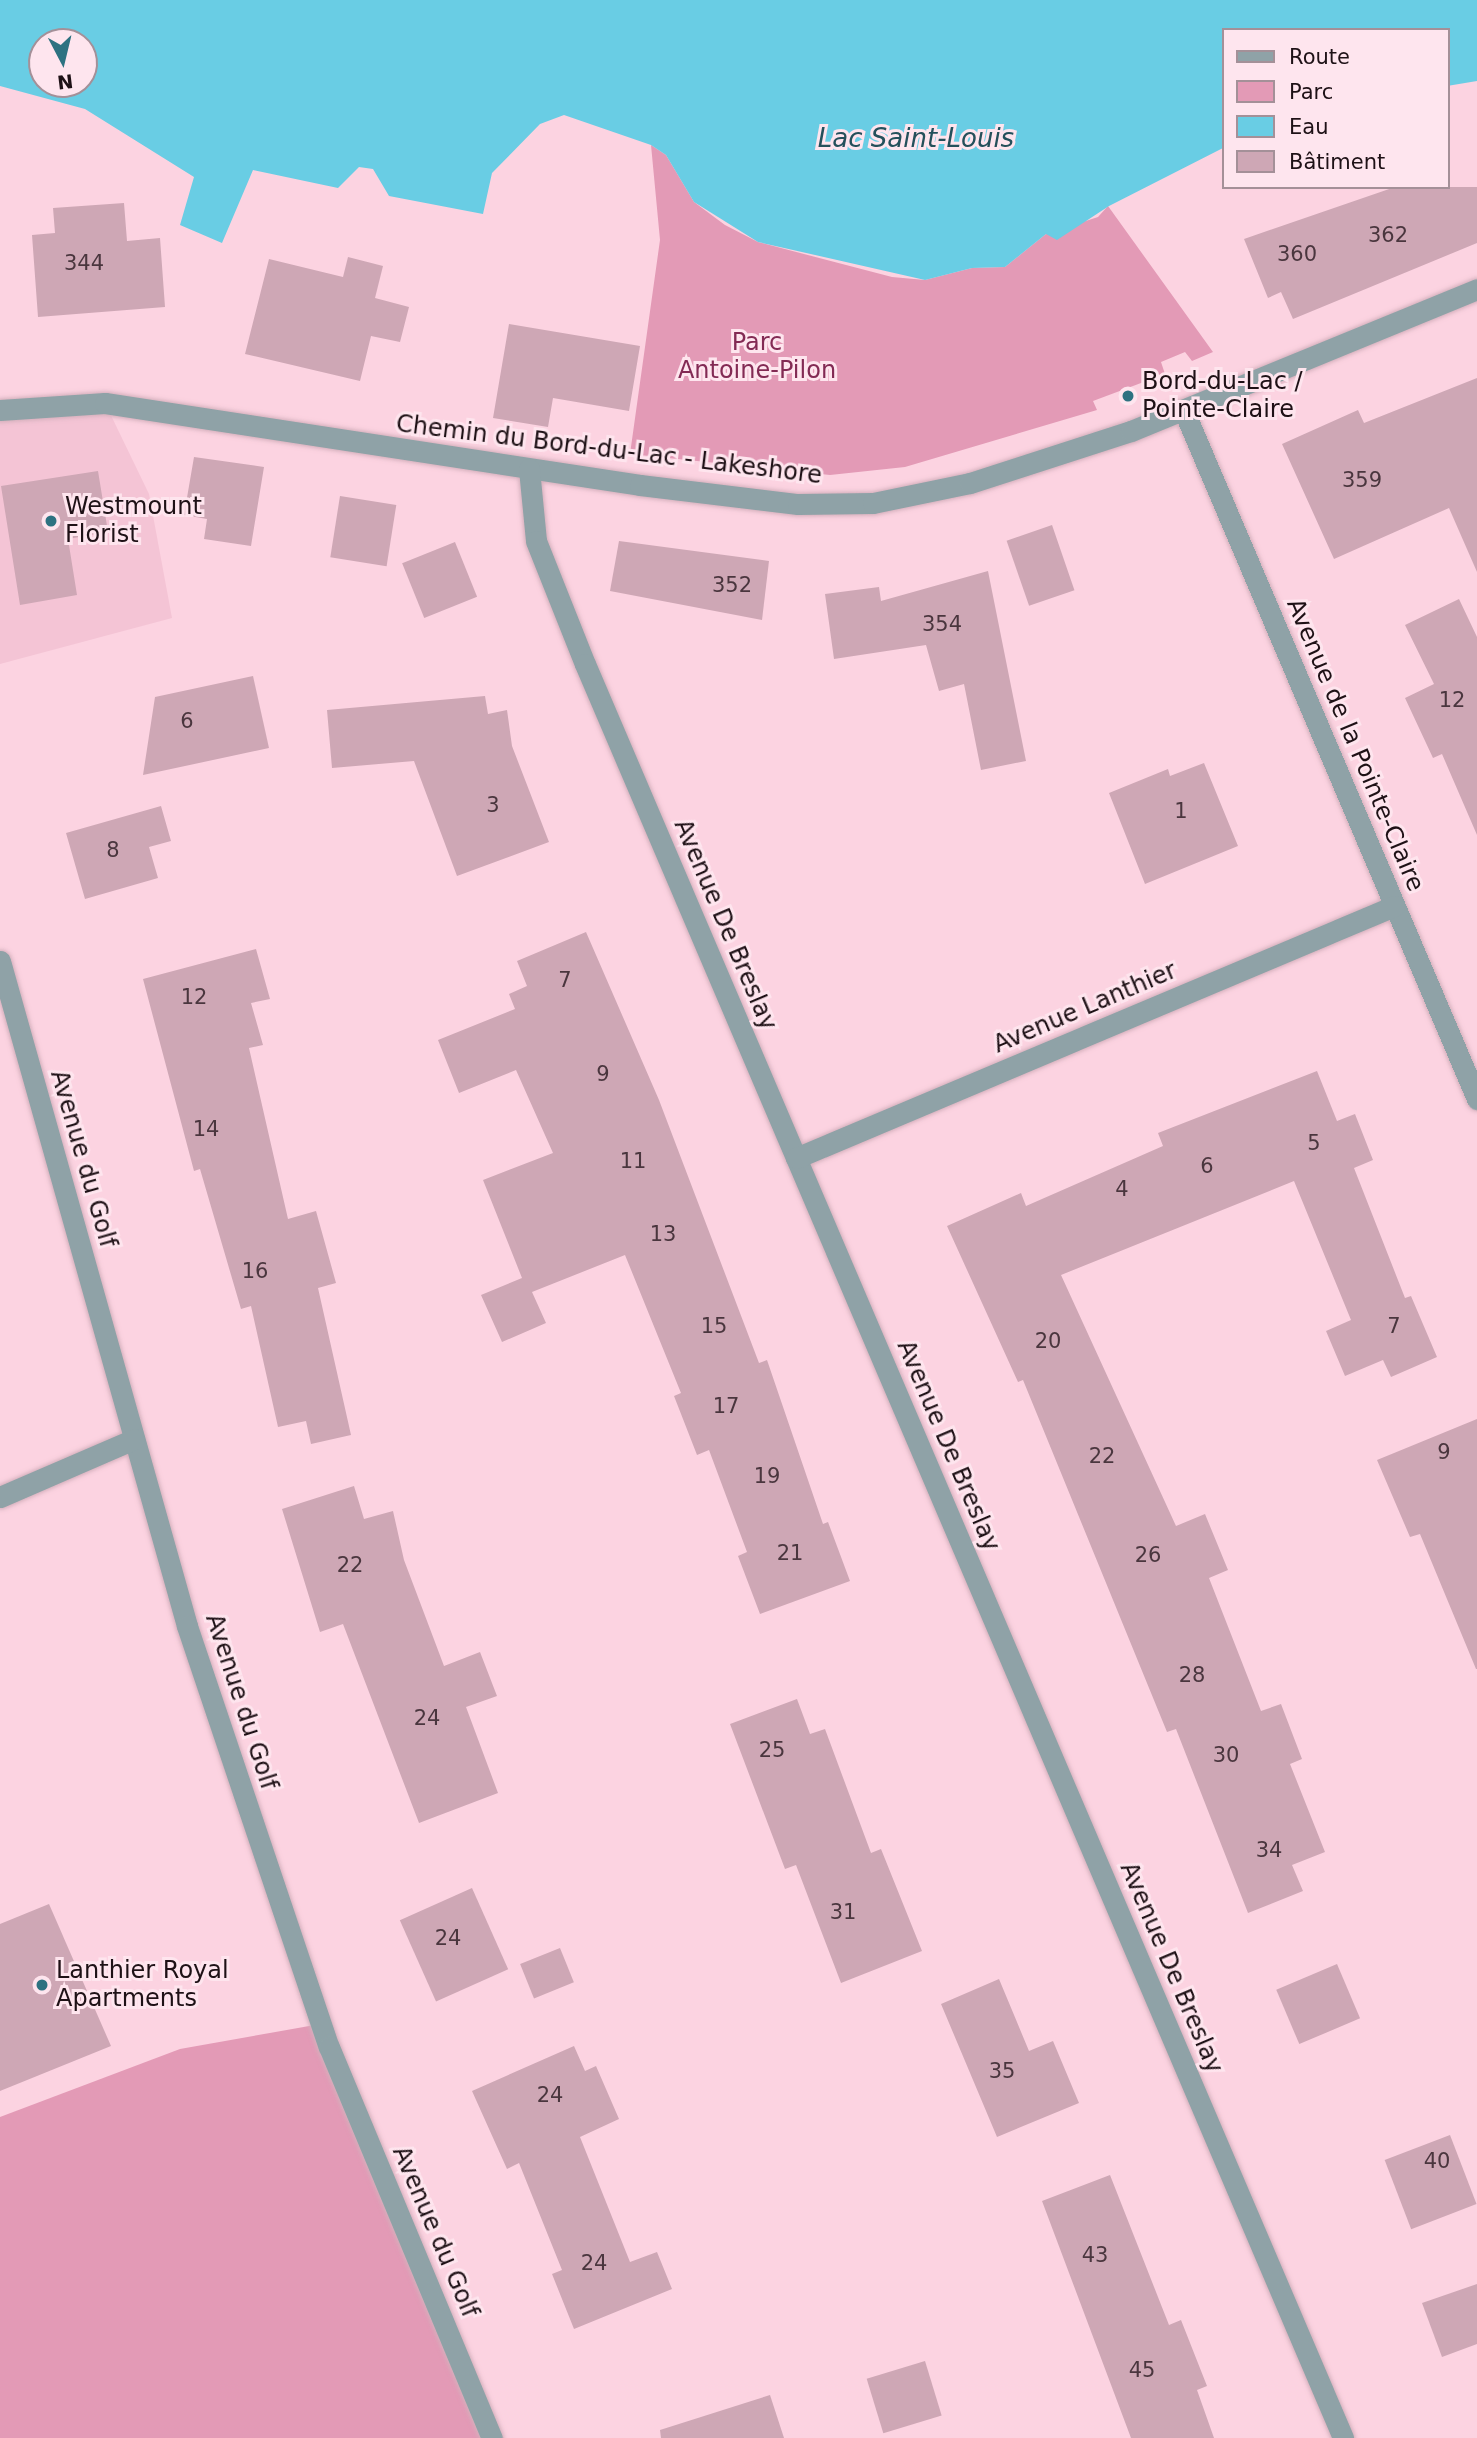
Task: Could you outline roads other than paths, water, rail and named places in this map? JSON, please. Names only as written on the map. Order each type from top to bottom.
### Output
[{"type":"street","name":"Chemin du Bord-du-Lac - Lakeshore","points":[[0,410],[105,403],[529,469],[797,504],[873,503],[1020,468],[1184,411],[1474,290]]},
{"type":"street","name":"Avenue de la Pointe-Claire","points":[[1184,411],[1477,1099]]},
{"type":"street","name":"Avenue De Breslay","points":[[529,469],[529,517],[547,572],[1343,2438]]},
{"type":"street","name":"Avenue Lanthier","points":[[796,1158],[1394,906]]},
{"type":"street","name":"Avenue du Golf","points":[[0,961],[187,1626],[329,2047],[492,2438]]},
{"type":"street","points":[[0,1497],[134,1439]]},
{"type":"water","name":"Lac Saint-Louis","points":[[0,0],[1477,0],[1477,81],[1449,86],[1449,28],[1222,28],[1222,149],[1109,206],[1057,240],[1046,234],[1005,267],[972,268],[925,280],[758,242],[694,202],[666,155],[651,145],[564,115],[540,124],[492,173],[483,214],[389,196],[373,169],[359,167],[338,188],[253,170],[222,243],[180,225],[194,177],[85,109],[44,98],[98,98],[98,28],[28,28],[28,94],[0,86]]},
{"type":"place","name":"Bord-du-Lac / Pointe-Claire","points":[[1128,396]]},
{"type":"place","name":"Westmount Florist","points":[[51,521]]},
{"type":"place","name":"Lanthier Royal Apartments","points":[[42,1985]]},
{"type":"park label","name":"Parc Antoine-Pilon","points":[[757,357]]}]
